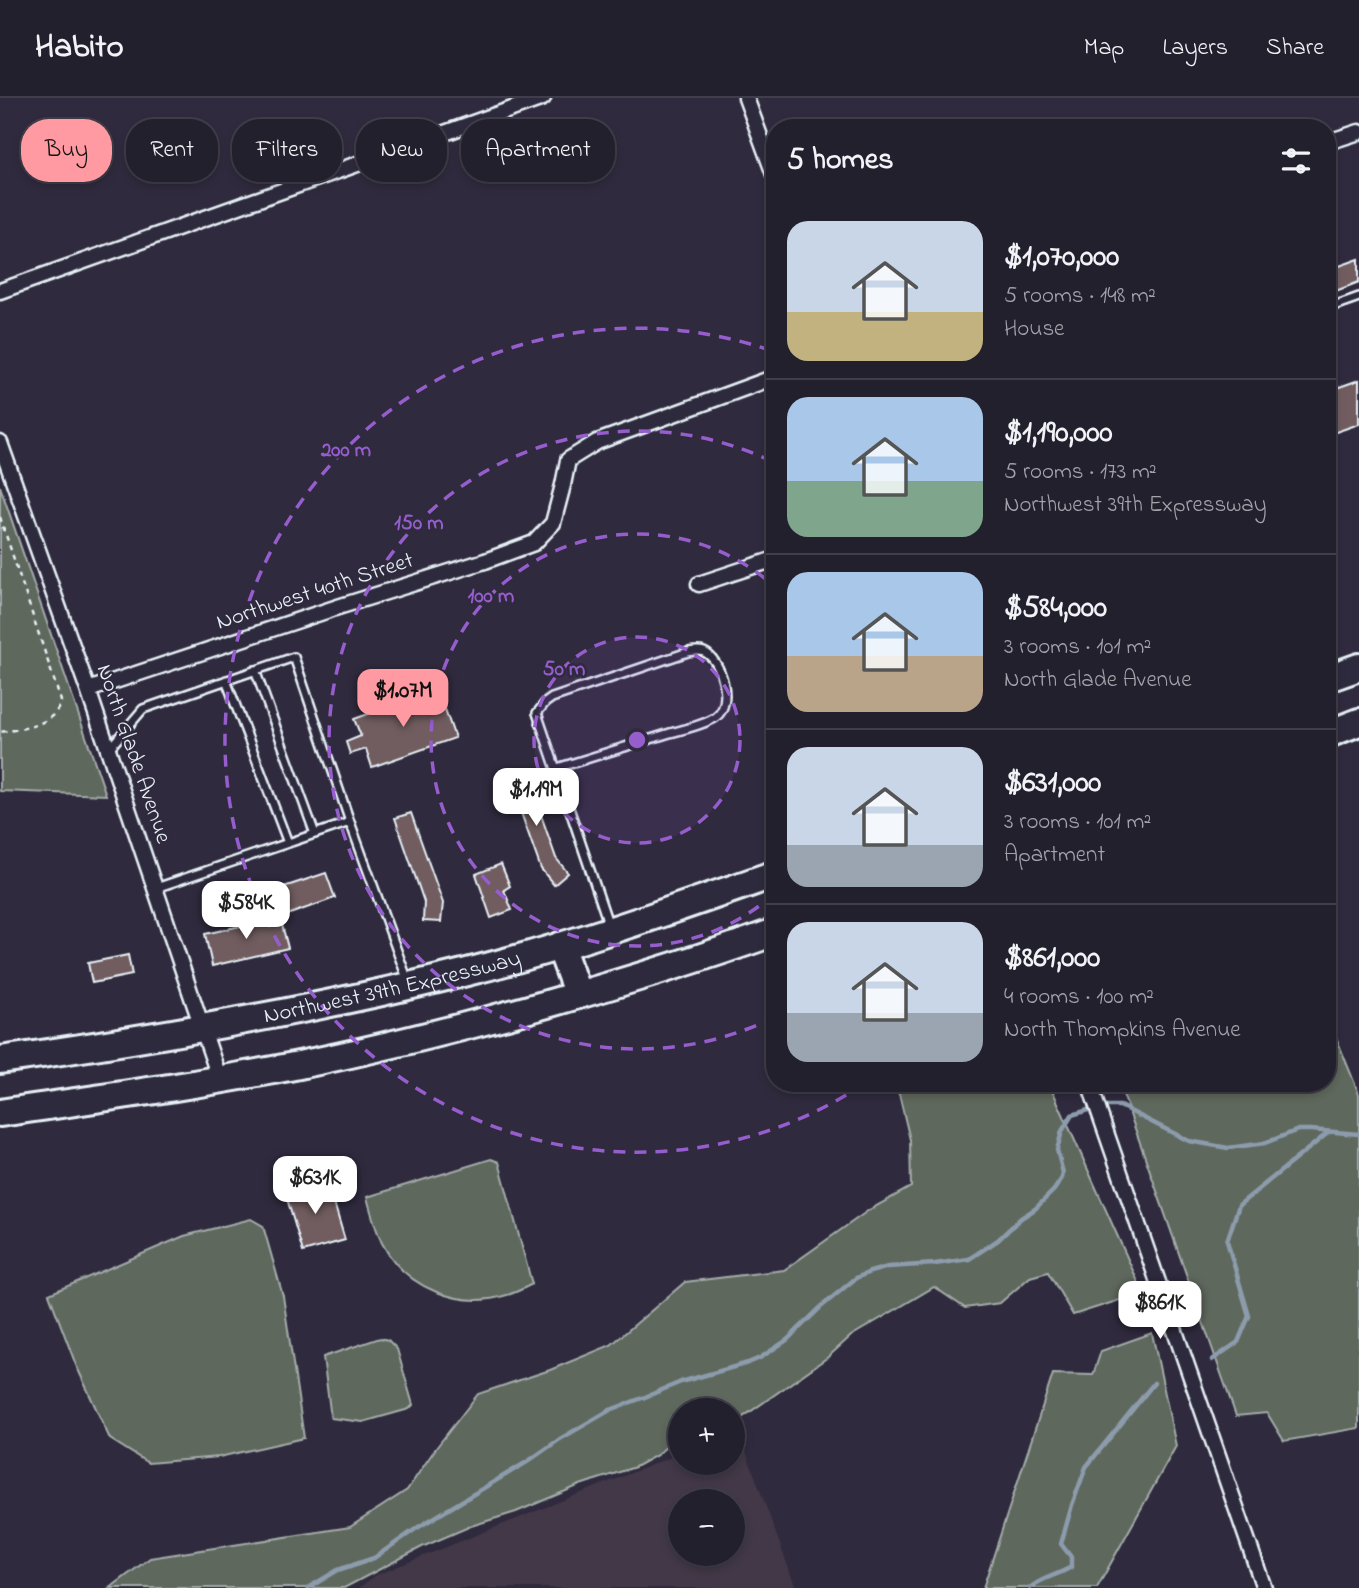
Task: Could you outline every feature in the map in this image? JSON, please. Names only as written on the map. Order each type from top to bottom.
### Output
[{"type":"highway","points":[[1336,675],[1359,667]]},
{"type":"highway","points":[[1336,731],[1359,723]]},
{"type":"highway","name":"Northwest 39th Expressway","points":[[0,1060],[204,1028],[463,973],[611,930],[766,877]]},
{"type":"highway","points":[[0,1113],[220,1080],[390,1045],[578,995],[766,935]]},
{"type":"highway","points":[[560,946],[578,995]]},
{"type":"street","points":[[0,291],[543,98]]},
{"type":"street","points":[[746,98],[766,152]]},
{"type":"street","points":[[1336,139],[1359,132]]},
{"type":"street","name":"Northwest 40th Street","points":[[88,690],[534,543],[553,523],[568,460],[597,442],[766,380]]},
{"type":"street","name":"North Glade Avenue","points":[[0,443],[88,690],[220,1080]]},
{"type":"street","points":[[699,584],[766,562]]},
{"type":"street","points":[[1093,1092],[1264,1588]]},
{"type":"lane","points":[[1336,305],[1359,297]]},
{"type":"lane","points":[[557,768],[717,717],[725,704],[726,695],[720,672],[708,654],[701,650],[688,652],[552,698],[537,713],[611,930]]},
{"type":"lane","points":[[108,750],[144,709],[294,657],[409,985]]},
{"type":"lane","points":[[255,670],[315,834]]},
{"type":"lane","points":[[226,680],[288,843]]},
{"type":"lane","points":[[155,889],[350,822]]},
{"type":"path","points":[[0,517],[61,701],[57,711],[47,720],[0,732]]},
{"type":"shaded area","points":[[0,486],[106,795],[0,791]]},
{"type":"shaded area","points":[[1336,1037],[1359,1094],[1359,1428],[1284,1441],[1267,1413],[1236,1416],[1122,1092],[1336,1092]]},
{"type":"shaded area","points":[[897,1092],[1053,1092],[1147,1302],[1123,1299],[1073,1315],[1048,1272],[1030,1277],[1000,1303],[965,1308],[934,1287],[851,1336],[828,1357],[745,1416],[745,1398],[668,1398],[668,1445],[657,1455],[635,1467],[471,1526],[422,1547],[344,1588],[110,1588],[150,1558],[350,1527],[407,1490],[478,1394],[550,1370],[611,1345],[685,1282],[784,1270],[869,1210],[911,1187],[910,1140]]},
{"type":"shaded area","points":[[491,1159],[499,1162],[532,1284],[514,1293],[489,1299],[471,1300],[435,1292],[419,1283],[392,1259],[382,1243],[367,1197]]},
{"type":"shaded area","points":[[251,1219],[263,1226],[283,1296],[304,1438],[219,1457],[148,1463],[110,1439],[76,1365],[49,1294],[184,1236]]},
{"type":"shaded area","points":[[1152,1333],[1176,1446],[1097,1588],[983,1588],[1053,1374],[1093,1375],[1101,1351]]},
{"type":"shaded area","points":[[380,1338],[388,1340],[397,1349],[413,1405],[409,1409],[363,1422],[331,1418],[323,1357]]},
{"type":"shaded area","points":[[745,1449],[796,1588],[359,1588],[374,1576],[668,1458],[668,1475],[745,1475]]},
{"type":"building","points":[[1359,259],[1359,282],[1336,291],[1336,267]]},
{"type":"building","points":[[1359,380],[1359,424],[1336,432],[1336,388]]},
{"type":"building","points":[[438,689],[455,738],[372,767],[366,749],[350,754],[346,742],[361,736],[354,719]]},
{"type":"building","points":[[526,772],[556,858],[568,873],[554,885],[541,869],[508,776]]},
{"type":"building","points":[[411,813],[443,903],[441,922],[423,921],[424,902],[395,818]]},
{"type":"building","points":[[501,864],[510,886],[504,890],[512,910],[491,918],[476,874]]},
{"type":"building","points":[[326,873],[335,898],[287,915],[278,889]]},
{"type":"building","points":[[280,917],[288,948],[212,966],[205,934]]},
{"type":"building","points":[[128,955],[132,975],[92,983],[88,963]]},
{"type":"building","points":[[327,1179],[345,1240],[303,1252],[285,1192]]},
{"type":"waterway","points":[[1106,1106],[1120,1106],[1189,1141],[1228,1148],[1265,1143],[1298,1130],[1359,1134]]},
{"type":"waterway","points":[[308,1588],[338,1570],[374,1558],[417,1528],[610,1410],[681,1382],[760,1358],[787,1340],[856,1278],[888,1267],[969,1259],[998,1240],[1054,1190],[1063,1173],[1057,1150],[1062,1131],[1072,1115],[1088,1110]]},
{"type":"waterway","points":[[1212,1360],[1238,1342],[1249,1316],[1227,1241],[1239,1205],[1329,1132]]},
{"type":"waterway","points":[[1030,1588],[1071,1567],[1071,1557],[1061,1544],[1086,1467],[1154,1383]]}]
